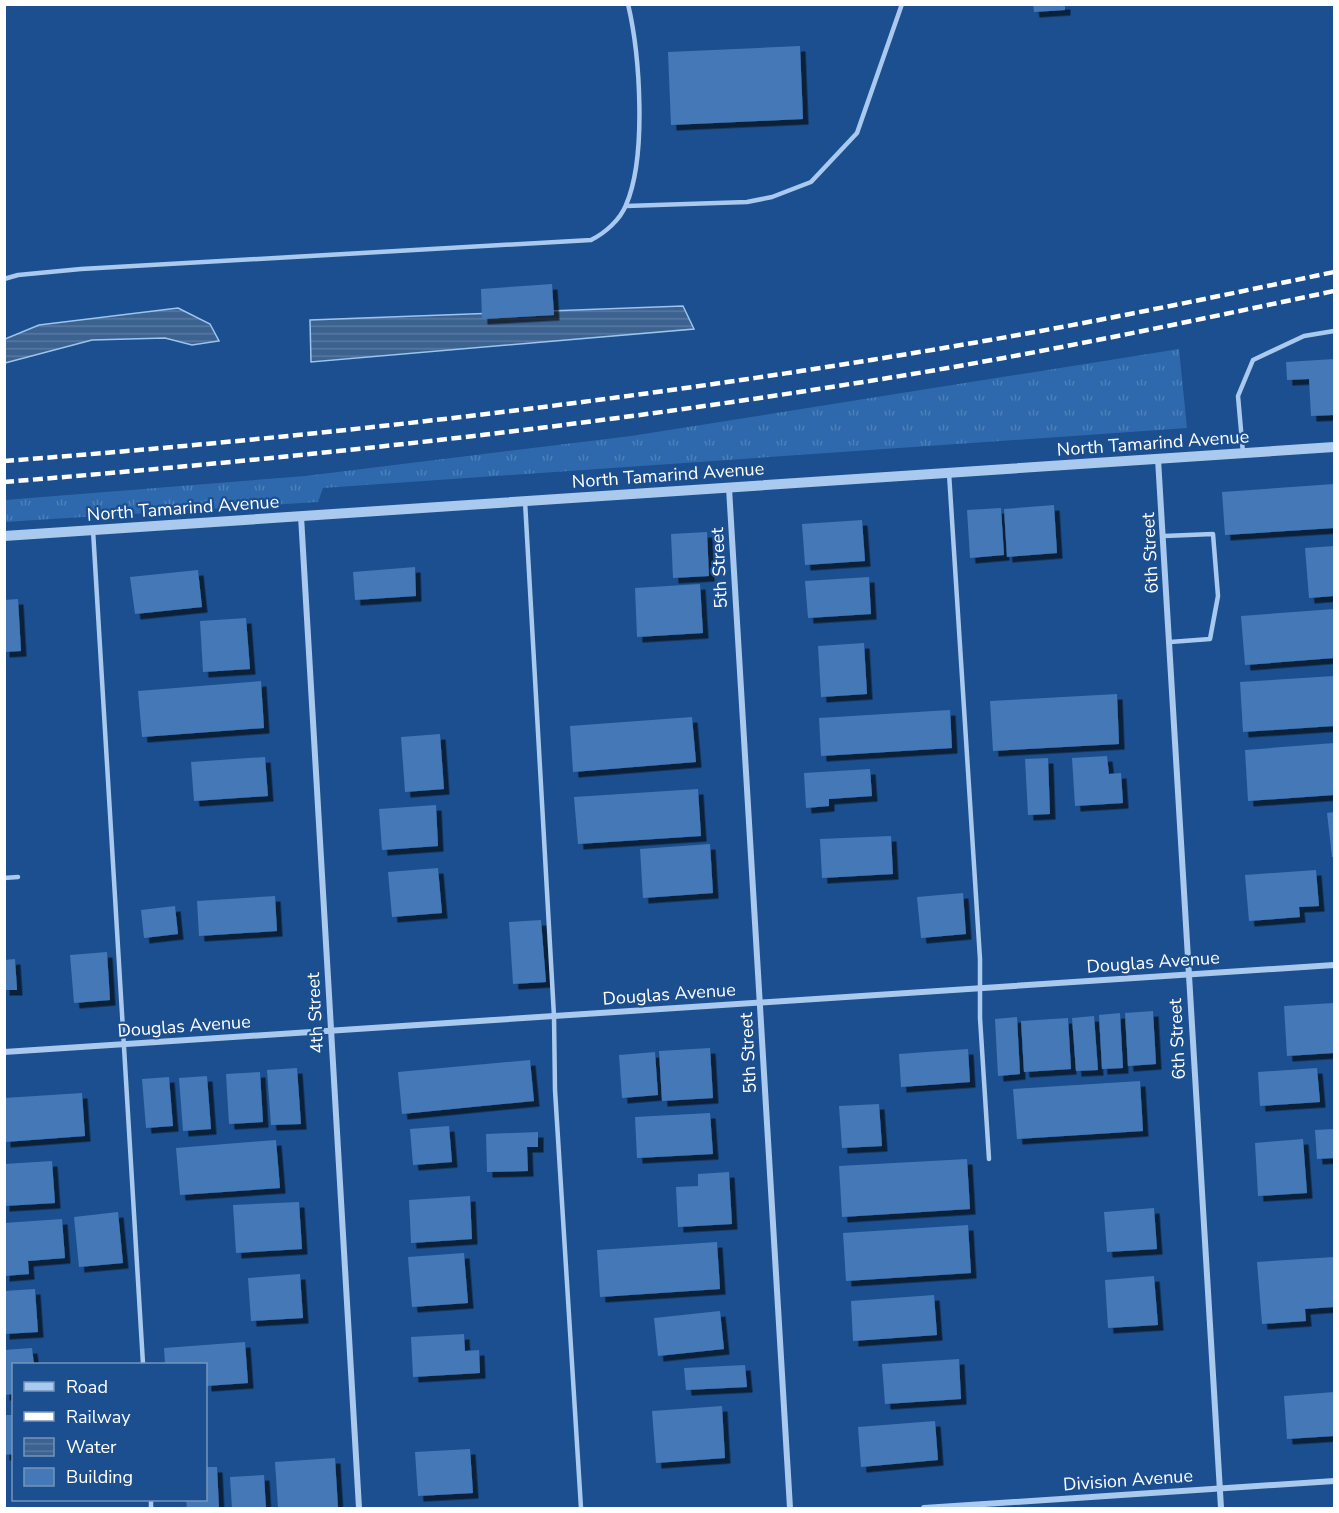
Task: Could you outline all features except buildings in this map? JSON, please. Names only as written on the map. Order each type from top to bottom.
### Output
[{"type":"street","name":"North Tamarind Avenue","points":[[4,536],[1335,447]]},
{"type":"street","name":"6th Street","points":[[1158,459],[1221,1509]]},
{"type":"street","name":"5th Street","points":[[729,488],[790,1509]]},
{"type":"street","name":"4th Street","points":[[301,516],[359,1509]]},
{"type":"street","name":"Douglas Avenue","points":[[4,1052],[1335,964]]},
{"type":"street","name":"Division Avenue","points":[[924,1509],[1335,1480]]},
{"type":"lane","points":[[4,279],[18,275],[81,269],[591,240],[605,233],[626,206],[640,146],[635,33],[628,4]]},
{"type":"lane","points":[[626,206],[747,202],[772,197],[811,182],[837,157],[857,133],[902,4]]},
{"type":"lane","points":[[1243,454],[1238,396],[1253,360],[1304,336],[1335,331]]},
{"type":"lane","points":[[949,473],[989,1159]]},
{"type":"lane","points":[[525,501],[554,1016],[555,1090],[581,1509]]},
{"type":"lane","points":[[93,530],[143,1363]]},
{"type":"lane","points":[[1164,536],[1213,534],[1218,596],[1210,639],[1170,642]]},
{"type":"lane","points":[[4,878],[18,878]]},
{"type":"green space","points":[[1179,349],[1187,428],[323,488],[318,502],[5,522],[5,500],[305,476],[631,436]]},
{"type":"water","points":[[683,306],[694,329],[311,362],[310,320]]},
{"type":"water","points":[[178,308],[210,324],[219,341],[192,345],[165,338],[92,340],[5,363],[5,339],[39,325]]},
{"type":"railway","points":[[4,461],[252,440],[622,397],[868,361],[1033,332],[1334,272]]},
{"type":"railway","points":[[4,482],[322,453],[534,429],[745,400],[1033,353],[1334,291]]}]
